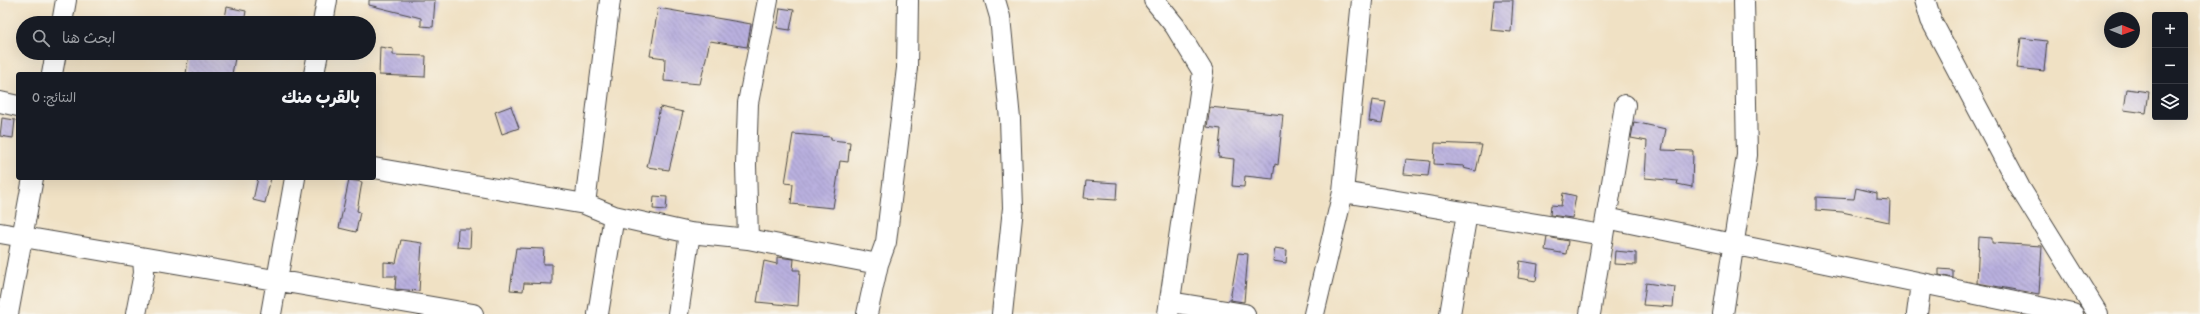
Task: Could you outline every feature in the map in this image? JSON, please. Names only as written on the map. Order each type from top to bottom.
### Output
[{"type":"street","points":[[63,16],[66,0]]},
{"type":"street","points":[[324,16],[327,0]]},
{"type":"street","points":[[585,204],[610,0]]},
{"type":"street","points":[[748,239],[746,165],[748,103],[768,0]]},
{"type":"street","points":[[867,314],[878,264],[886,242],[907,68],[908,0]]},
{"type":"street","points":[[995,0],[1000,17],[1010,119],[1013,208],[1002,314]]},
{"type":"street","points":[[1154,0],[1175,26],[1203,72],[1169,308],[1245,314]]},
{"type":"street","points":[[1314,314],[1344,192],[1362,0]]},
{"type":"street","points":[[1723,314],[1747,155],[1744,0]]},
{"type":"street","points":[[1925,0],[1931,20],[2020,188],[2098,314]]},
{"type":"street","points":[[52,72],[55,60]]},
{"type":"street","points":[[314,72],[317,60]]},
{"type":"street","points":[[0,102],[16,106]]},
{"type":"street","points":[[1590,314],[1625,105]]},
{"type":"street","points":[[376,168],[585,204],[614,216],[690,233],[748,239],[878,264]]},
{"type":"street","points":[[8,314],[33,180]]},
{"type":"street","points":[[270,314],[295,180]]},
{"type":"street","points":[[1344,192],[1467,213],[1604,227],[1734,244],[2051,312],[2073,314]]},
{"type":"street","points":[[1450,314],[1467,213]]},
{"type":"street","points":[[598,314],[614,216]]},
{"type":"street","points":[[0,233],[474,314]]},
{"type":"street","points":[[678,314],[690,233]]},
{"type":"street","points":[[136,314],[144,273],[143,258]]},
{"type":"street","points":[[1917,314],[1921,283]]},
{"type":"building","points":[[369,0],[435,0],[433,27],[421,26],[421,18],[369,5]]},
{"type":"building","points":[[1494,0],[1513,0],[1511,32],[1491,30]]},
{"type":"building","points":[[227,7],[246,11],[245,16],[225,16]]},
{"type":"building","points":[[658,8],[751,24],[747,47],[710,41],[700,84],[664,81],[665,58],[650,56]]},
{"type":"building","points":[[780,8],[794,10],[790,30],[777,28]]},
{"type":"building","points":[[2021,38],[2047,41],[2044,71],[2017,68]]},
{"type":"building","points":[[380,47],[393,49],[393,55],[426,56],[425,77],[379,75]]},
{"type":"building","points":[[188,60],[235,60],[232,72],[186,72]]},
{"type":"building","points":[[2127,89],[2149,92],[2146,113],[2124,110]]},
{"type":"building","points":[[1372,100],[1386,102],[1382,123],[1369,121]]},
{"type":"building","points":[[511,106],[519,128],[502,134],[495,112]]},
{"type":"building","points":[[660,107],[683,112],[669,170],[647,167]]},
{"type":"building","points":[[1210,107],[1283,115],[1278,165],[1275,164],[1273,179],[1245,176],[1244,187],[1232,186],[1234,159],[1218,157],[1221,129],[1207,127]]},
{"type":"building","points":[[2,118],[15,120],[13,138],[0,136]]},
{"type":"building","points":[[1634,122],[1666,129],[1662,150],[1693,151],[1692,187],[1677,184],[1678,181],[1645,178],[1647,141],[1631,138]]},
{"type":"building","points":[[793,134],[831,137],[831,140],[850,142],[848,162],[840,161],[833,208],[791,204],[793,184],[785,183]]},
{"type":"building","points":[[1435,143],[1482,145],[1476,171],[1463,168],[1464,166],[1434,164]]},
{"type":"building","points":[[1406,159],[1430,161],[1428,176],[1404,174]]},
{"type":"building","points":[[258,180],[271,180],[265,203],[253,200]]},
{"type":"building","points":[[349,180],[362,182],[357,211],[360,212],[356,232],[339,228]]},
{"type":"building","points":[[1086,181],[1117,183],[1116,200],[1084,198]]},
{"type":"building","points":[[1856,188],[1877,193],[1877,199],[1890,200],[1889,222],[1842,212],[1816,210],[1816,197],[1854,199]]},
{"type":"building","points":[[1563,193],[1576,196],[1572,218],[1550,215],[1551,205],[1561,206]]},
{"type":"building","points":[[654,196],[667,197],[666,210],[653,209]]},
{"type":"building","points":[[458,229],[471,229],[470,248],[457,247]]},
{"type":"building","points":[[1547,237],[1568,241],[1566,254],[1545,250]]},
{"type":"building","points":[[1979,237],[1992,238],[1992,243],[2042,246],[2039,294],[1977,283]]},
{"type":"building","points":[[401,240],[422,243],[419,291],[395,289],[396,276],[384,276],[384,262],[396,263]]},
{"type":"building","points":[[516,248],[544,249],[543,264],[552,264],[552,284],[524,283],[523,291],[510,290]]},
{"type":"building","points":[[1275,248],[1287,250],[1286,263],[1273,261]]},
{"type":"building","points":[[1615,251],[1636,253],[1636,265],[1614,264]]},
{"type":"building","points":[[1238,253],[1248,254],[1244,302],[1230,300]]},
{"type":"building","points":[[777,257],[794,259],[793,270],[800,270],[798,306],[757,302],[764,261],[777,264]]},
{"type":"building","points":[[1520,261],[1538,264],[1536,281],[1518,278]]},
{"type":"building","points":[[1939,269],[1953,270],[1953,278],[1939,275]]},
{"type":"building","points":[[1646,283],[1675,287],[1673,307],[1643,305]]}]
